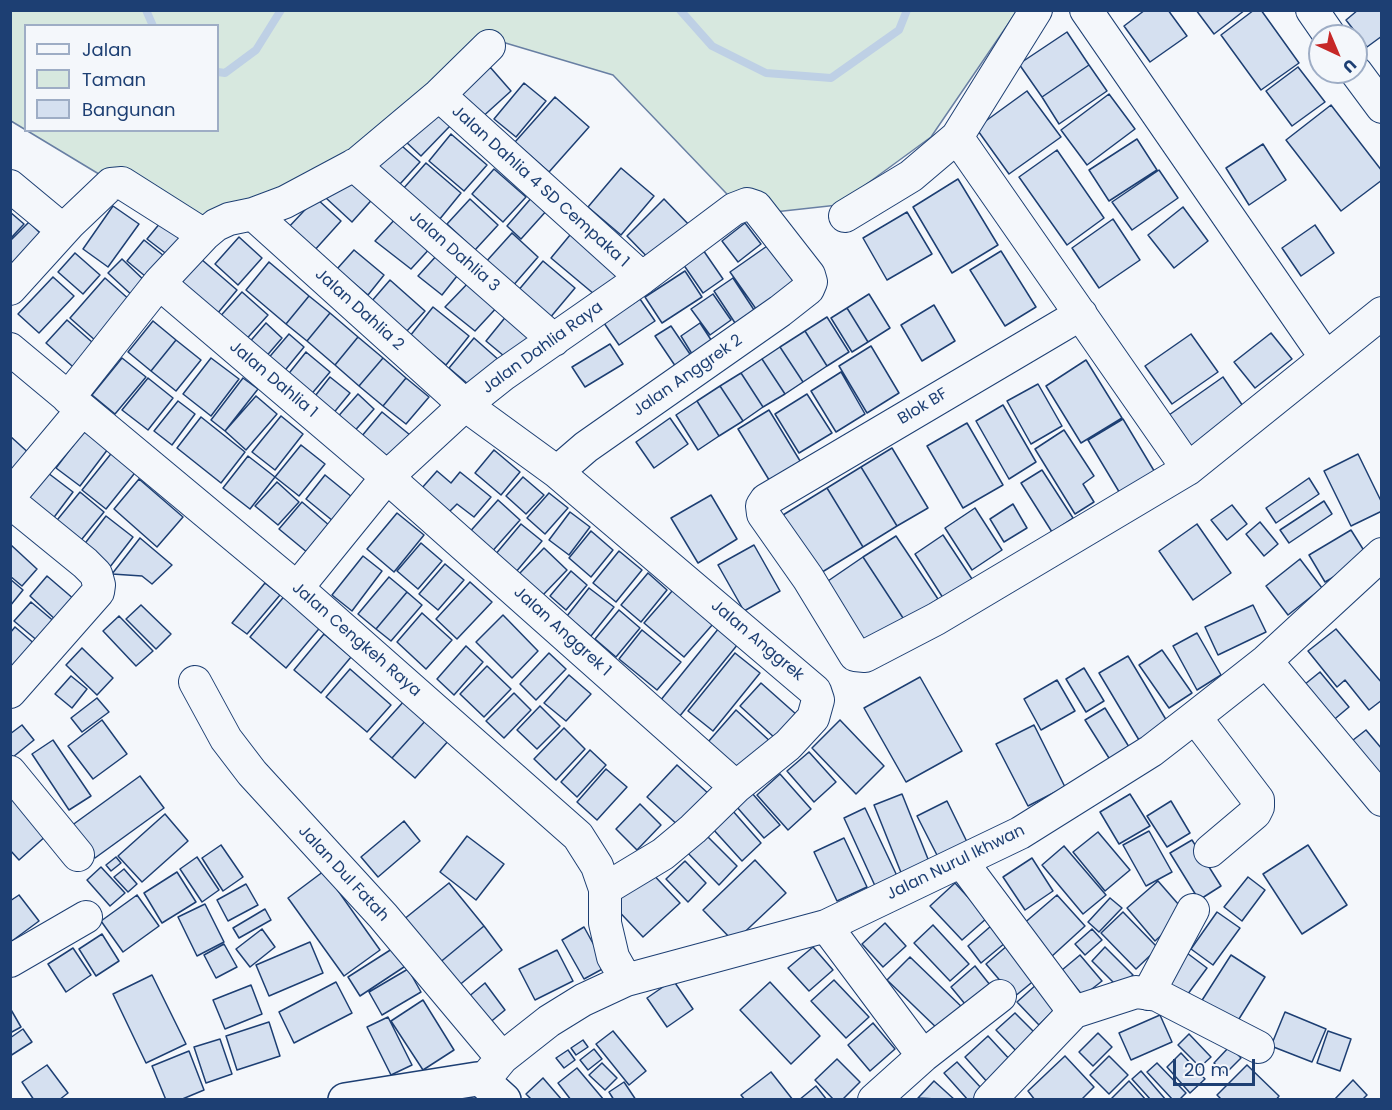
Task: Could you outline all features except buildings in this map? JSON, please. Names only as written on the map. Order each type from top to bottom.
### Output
[{"type":"main road","points":[[345,1100],[451,1082],[496,1079]]},
{"type":"street","points":[[845,216],[910,176],[957,137],[1036,10]]},
{"type":"street","points":[[1086,10],[1326,358]]},
{"type":"street","points":[[1312,10],[1322,24]]},
{"type":"street","points":[[10,496],[159,283],[204,235],[216,225],[230,219],[252,214],[312,189],[354,165],[439,95],[489,46]]},
{"type":"street","points":[[1365,84],[1382,107]]},
{"type":"street","name":"Jalan Dahlia 4 SD Cempaka 1","points":[[439,95],[642,278]]},
{"type":"street","points":[[957,137],[1188,469],[1382,313]]},
{"type":"street","name":"Jalan Dahlia 3","points":[[354,165],[554,340]]},
{"type":"street","points":[[10,289],[63,230],[106,187],[116,182],[122,183],[204,235]]},
{"type":"street","points":[[10,186],[63,230]]},
{"type":"street","name":"Jalan Dahlia Raya","points":[[297,588],[387,477],[465,405],[504,374],[642,278],[734,209],[747,204],[756,207],[809,275]]},
{"type":"street","name":"Jalan Dahlia 2","points":[[252,214],[465,405]]},
{"type":"street","name":"Jalan Anggrek 2","points":[[557,472],[586,447],[780,311],[808,289],[811,282],[809,275]]},
{"type":"street","name":"Jalan Dahlia 1","points":[[159,283],[387,477]]},
{"type":"street","name":"Blok BF","points":[[1081,314],[766,500],[762,506],[763,514],[808,578],[852,652],[865,656],[936,620],[1188,469]]},
{"type":"street","name":"Jalan Cengkeh Raya","points":[[10,349],[297,588],[578,836],[597,866],[604,889],[604,923],[613,957],[627,980]]},
{"type":"street","name":"Jalan Anggrek","points":[[465,405],[557,472],[814,691],[818,700],[813,718],[788,745],[736,787],[693,829],[663,854],[604,889]]},
{"type":"street","name":"Jalan Anggrek 1","points":[[387,477],[736,787]]},
{"type":"street","points":[[10,502],[92,571],[98,577],[99,589],[10,692]]},
{"type":"street","name":"Jalan Nurul Ikhwan","points":[[496,1079],[549,1021],[582,1000],[627,980],[826,926],[1020,833],[1151,752],[1266,661],[1382,554]]},
{"type":"street","points":[[1266,661],[1382,800]]},
{"type":"street","name":"Jalan Dul Fatah","points":[[195,682],[226,739],[252,773],[383,916],[496,1079]]},
{"type":"street","points":[[1195,717],[1258,800],[1255,813],[1210,851]]},
{"type":"street","points":[[10,772],[78,855]]},
{"type":"street","points":[[962,862],[1074,1012]]},
{"type":"street","points":[[1148,994],[1193,910]]},
{"type":"street","points":[[10,961],[86,917]]},
{"type":"street","points":[[826,926],[923,1056]]},
{"type":"street","points":[[990,1100],[1074,1012],[1136,992],[1157,995],[1258,1047]]},
{"type":"street","points":[[874,1100],[923,1056],[1000,996]]},
{"type":"green space","points":[[10,11],[1017,11],[931,137],[838,205],[747,215],[613,75],[482,36],[371,147],[248,219],[185,226],[29,132],[219,132],[219,24],[24,24],[24,129],[11,121]]},
{"type":"waterway","points":[[146,10],[152,24]]},
{"type":"waterway","points":[[219,72],[225,73],[256,50],[281,10]]},
{"type":"waterway","points":[[680,10],[712,46],[766,73],[831,78],[899,30],[907,10]]}]
